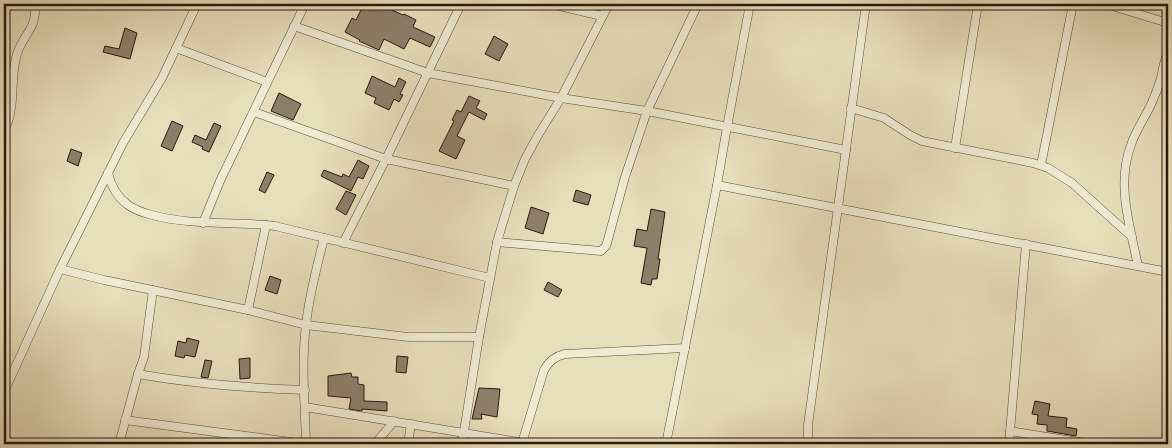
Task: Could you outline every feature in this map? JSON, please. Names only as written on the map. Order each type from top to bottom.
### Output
[{"type":"street","points":[[4,131],[11,115],[16,56],[33,25],[35,4]]},
{"type":"street","points":[[4,392],[60,269],[123,142],[162,78],[197,4]]},
{"type":"street","points":[[203,223],[220,181],[305,4]]},
{"type":"street","points":[[343,243],[462,4]]},
{"type":"street","points":[[551,4],[602,16]]},
{"type":"street","points":[[462,444],[479,337],[497,242],[514,186],[525,159],[561,98],[609,4]]},
{"type":"street","points":[[497,242],[603,249],[607,243],[625,177],[648,111],[698,4]]},
{"type":"street","points":[[666,444],[717,185],[750,4]]},
{"type":"street","points":[[808,444],[808,426],[866,4]]},
{"type":"street","points":[[955,148],[978,4]]},
{"type":"street","points":[[1041,165],[1073,4]]},
{"type":"street","points":[[1110,4],[1168,23]]},
{"type":"street","points":[[294,26],[428,73],[561,98],[648,111],[846,150]]},
{"type":"street","points":[[176,48],[267,82]]},
{"type":"street","points":[[1138,266],[1125,196],[1125,166],[1133,139],[1156,93],[1168,52]]},
{"type":"street","points":[[851,108],[884,118],[922,141],[1041,165],[1072,183],[1132,236]]},
{"type":"street","points":[[254,112],[386,159],[514,186]]},
{"type":"street","points":[[108,173],[117,194],[135,210],[143,213],[162,218],[203,223],[240,223],[292,229],[490,278]]},
{"type":"street","points":[[717,185],[1168,272]]},
{"type":"street","points":[[248,310],[266,225]]},
{"type":"street","points":[[126,420],[306,444],[304,345],[310,298],[324,238]]},
{"type":"street","points":[[1009,444],[1026,244]]},
{"type":"street","points":[[60,269],[306,324],[408,337],[479,337]]},
{"type":"street","points":[[119,444],[144,357],[153,290]]},
{"type":"street","points":[[522,443],[544,370],[549,362],[556,357],[565,354],[685,348]]},
{"type":"street","points":[[138,374],[209,385],[305,390]]},
{"type":"street","points":[[305,406],[531,444]]},
{"type":"street","points":[[375,444],[394,421]]},
{"type":"street","points":[[408,444],[411,424]]},
{"type":"street","points":[[1010,431],[1092,444]]},
{"type":"building","points":[[364,4],[380,4],[416,20],[413,27],[435,37],[430,47],[410,38],[404,49],[384,39],[379,50],[345,32],[352,18],[356,20]]},
{"type":"building","points":[[125,28],[137,33],[130,59],[103,52],[105,46],[119,49]]},
{"type":"building","points":[[494,36],[508,44],[499,61],[485,54]]},
{"type":"building","points":[[372,76],[395,87],[399,78],[406,82],[400,94],[403,95],[399,102],[394,99],[389,110],[374,103],[376,98],[365,93]]},
{"type":"building","points":[[279,93],[301,104],[293,120],[271,111]]},
{"type":"building","points":[[469,96],[480,101],[476,108],[487,114],[484,120],[469,112],[457,136],[465,140],[456,159],[439,151],[454,121],[452,120],[457,110],[461,112]]},
{"type":"building","points":[[172,121],[183,126],[172,151],[161,146]]},
{"type":"building","points":[[214,123],[221,126],[209,152],[192,142],[195,135],[206,140]]},
{"type":"building","points":[[71,149],[82,153],[78,166],[67,161]]},
{"type":"building","points":[[358,160],[369,166],[363,179],[358,177],[351,191],[321,176],[324,170],[342,177],[343,174],[349,177]]},
{"type":"building","points":[[267,172],[274,175],[265,193],[259,190]]},
{"type":"building","points":[[576,190],[591,195],[588,205],[573,201]]},
{"type":"building","points":[[346,191],[356,195],[346,215],[336,209]]},
{"type":"building","points":[[531,207],[549,213],[543,234],[525,228]]},
{"type":"building","points":[[651,209],[665,212],[657,279],[652,279],[651,285],[641,283],[647,248],[634,246],[637,229],[647,231]]},
{"type":"building","points":[[270,276],[281,280],[277,294],[265,290]]},
{"type":"building","points":[[548,282],[562,290],[558,297],[544,290]]},
{"type":"building","points":[[187,338],[199,341],[195,357],[185,355],[184,358],[175,356],[178,341],[186,343]]},
{"type":"building","points":[[397,356],[408,357],[406,373],[396,372]]},
{"type":"building","points":[[250,358],[250,378],[240,379],[239,359]]},
{"type":"building","points":[[205,360],[212,361],[208,378],[201,377]]},
{"type":"building","points":[[351,373],[352,377],[358,377],[358,384],[364,385],[364,401],[387,402],[387,411],[349,409],[351,398],[328,396],[328,376]]},
{"type":"building","points":[[479,388],[500,389],[497,417],[481,414],[482,419],[472,419]]},
{"type":"building","points":[[1035,401],[1050,404],[1048,416],[1067,418],[1066,427],[1077,429],[1076,436],[1047,431],[1047,425],[1037,424],[1038,415],[1032,414]]}]
